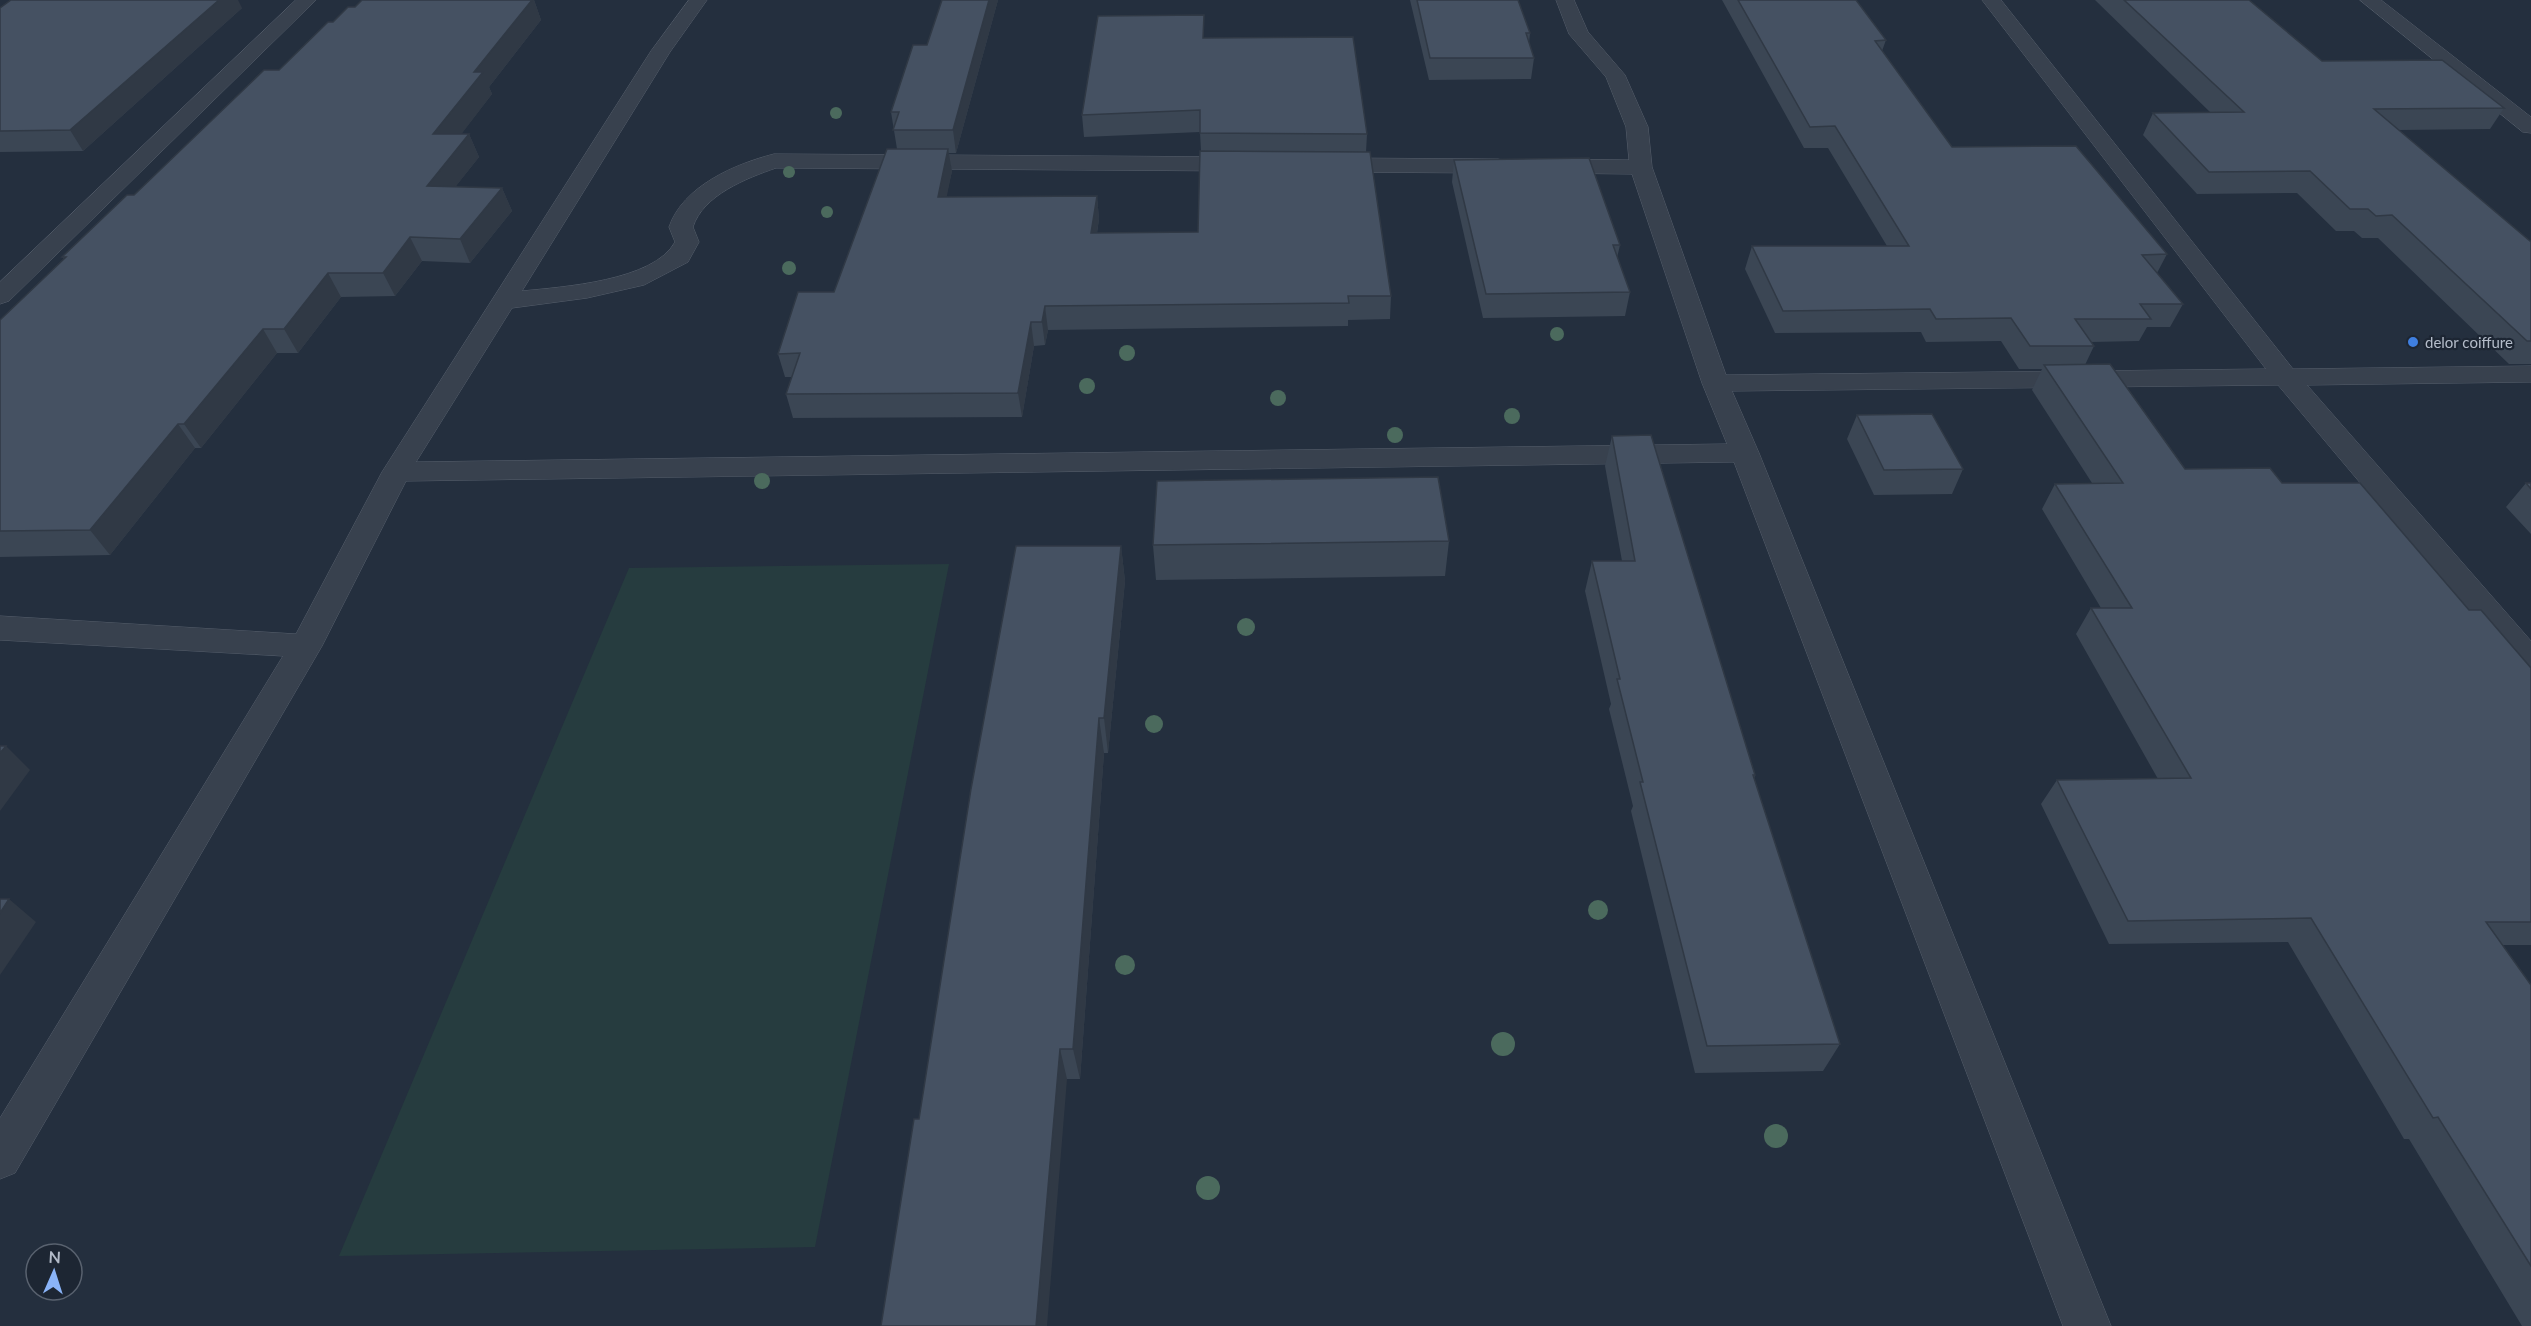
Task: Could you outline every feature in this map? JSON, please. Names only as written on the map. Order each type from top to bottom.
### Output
[{"type":"street","points":[[0,296],[307,0]]},
{"type":"street","points":[[0,1158],[306,645],[396,472],[661,51],[698,0]]},
{"type":"street","points":[[1565,0],[1579,34],[1615,75],[1637,127],[1641,167],[1715,383],[1745,453],[2087,1326]]},
{"type":"street","points":[[1991,0],[2286,377],[2531,663]]},
{"type":"street","points":[[2368,0],[2531,127]]},
{"type":"street","points":[[505,302],[587,291],[644,276],[679,257],[687,243],[681,227],[686,212],[729,177],[774,161],[1261,164]]},
{"type":"street","points":[[1309,165],[1641,167]]},
{"type":"street","points":[[1715,383],[2531,374]]},
{"type":"street","points":[[396,472],[1745,453]]},
{"type":"street","points":[[0,628],[306,645]]},
{"type":"green space","points":[[949,564],[815,1247],[339,1256],[629,568]]},
{"type":"building","points":[[11,0],[219,0],[70,130],[0,131],[0,8]]},
{"type":"building","points":[[362,0],[532,0],[474,72],[483,72],[433,134],[469,134],[427,186],[502,188],[460,239],[410,237],[383,273],[328,273],[284,329],[263,329],[184,424],[178,424],[90,530],[0,531],[0,320],[127,195],[134,195],[264,70],[279,70],[328,22],[333,22],[348,7],[355,7]]},
{"type":"building","points":[[942,0],[989,0],[953,130],[893,130],[899,112],[891,112],[913,45],[927,45]]},
{"type":"building","points":[[1417,0],[1518,0],[1530,33],[1526,33],[1534,58],[1430,58]]},
{"type":"building","points":[[1738,0],[1856,0],[1886,40],[1875,41],[1952,147],[2076,146],[2167,254],[2142,255],[2183,304],[2140,304],[2151,319],[2075,319],[2094,346],[2030,346],[2011,318],[1936,319],[1930,309],[1783,311],[1752,246],[1909,246],[1835,126],[1810,127]]},
{"type":"building","points":[[2124,0],[2249,0],[2322,61],[2442,60],[2504,108],[2374,109],[2531,241],[2531,341],[2527,341],[2392,215],[2376,216],[2368,209],[2350,209],[2310,171],[2209,172],[2153,113],[2244,112]]},
{"type":"building","points":[[1204,15],[1203,38],[1353,37],[1367,134],[1200,133],[1200,110],[1082,115],[1098,16]]},
{"type":"building","points":[[887,149],[948,149],[938,197],[1097,196],[1091,233],[1198,232],[1200,151],[1370,152],[1391,296],[1348,296],[1349,303],[1045,306],[1042,322],[1031,322],[1018,393],[786,394],[800,353],[778,354],[798,292],[834,292]]},
{"type":"building","points":[[1589,158],[1620,245],[1613,245],[1630,292],[1486,294],[1454,160]]},
{"type":"building","points":[[2110,364],[2185,469],[2270,468],[2282,483],[2360,483],[2469,610],[2481,610],[2531,668],[2531,922],[2486,922],[2531,985],[2531,1266],[2438,1117],[2433,1118],[2311,918],[2128,921],[2057,780],[2191,778],[2091,608],[2132,608],[2055,484],[2123,483],[2044,365]]},
{"type":"building","points":[[1932,414],[1963,469],[1884,470],[1857,415]]},
{"type":"building","points":[[1651,435],[1755,775],[1753,775],[1840,1044],[1707,1046],[1640,782],[1643,782],[1617,679],[1620,679],[1592,561],[1635,561],[1612,436]]},
{"type":"building","points":[[1438,477],[1449,541],[1153,545],[1157,481]]},
{"type":"building","points":[[1016,546],[1121,546],[1104,718],[1099,718],[1073,1049],[1060,1049],[1036,1326],[881,1326],[914,1119],[919,1119],[971,789]]},
{"type":"building","points":[[0,899],[9,899],[0,913]]},
{"type":"place","name":"delor coiffure","points":[[2413,342]]}]
